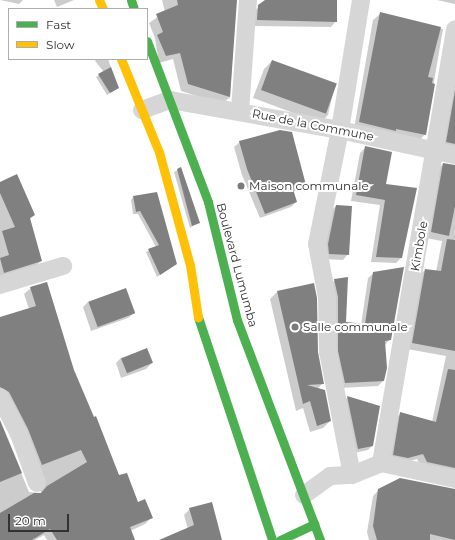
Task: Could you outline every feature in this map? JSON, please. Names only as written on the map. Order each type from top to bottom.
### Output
[{"type":"highway","name":"Boulevard Lumumba","points":[[148,44],[208,202],[237,320],[320,540]]},
{"type":"highway","points":[[121,60],[159,152],[190,265],[199,325],[272,540]]},
{"type":"highway","points":[[280,540],[315,524]]},
{"type":"street","points":[[240,111],[248,0]]},
{"type":"street","points":[[352,475],[328,352],[327,297],[318,244],[340,130],[361,0]]},
{"type":"street","name":"Kimbole","points":[[381,463],[455,29]]},
{"type":"street","points":[[142,110],[170,100]]},
{"type":"street","name":"Rue de la Commune","points":[[170,100],[240,111],[340,130],[435,149],[455,155]]},
{"type":"street","points":[[0,285],[63,266]]},
{"type":"street","points":[[0,397],[19,434],[37,483]]},
{"type":"street","points":[[304,495],[330,476],[352,475],[381,463],[455,479]]},
{"type":"building","points":[[177,0],[237,0],[230,97],[188,84],[180,53],[166,56],[157,35],[163,32],[156,14],[178,5]]},
{"type":"building","points":[[265,0],[337,0],[337,22],[257,20],[258,5]]},
{"type":"building","points":[[380,12],[441,27],[428,77],[433,78],[432,83],[435,84],[426,135],[396,129],[396,131],[359,122]]},
{"type":"building","points":[[272,60],[337,84],[326,114],[261,90]]},
{"type":"building","points":[[111,67],[119,88],[110,93],[98,74]]},
{"type":"building","points":[[455,91],[455,144],[446,142]]},
{"type":"building","points":[[280,130],[292,132],[306,185],[293,189],[297,202],[265,214],[247,169],[239,141]]},
{"type":"building","points":[[365,146],[392,152],[386,184],[417,188],[402,258],[376,257],[385,200],[356,195]]},
{"type":"building","points":[[443,163],[455,165],[455,206],[449,236],[431,232]]},
{"type":"building","points":[[181,167],[200,223],[192,226],[177,169]]},
{"type":"building","points":[[17,174],[35,215],[30,218],[42,261],[4,273],[0,258],[9,255],[2,231],[15,227],[0,193],[0,182]]},
{"type":"building","points":[[157,192],[177,264],[160,275],[148,249],[159,245],[140,211],[136,212],[133,196]]},
{"type":"building","points":[[336,205],[352,206],[349,255],[329,254],[328,244]]},
{"type":"building","points":[[447,239],[455,240],[455,351],[412,343],[425,269],[441,271]]},
{"type":"building","points":[[404,267],[391,340],[385,341],[387,368],[384,381],[345,383],[338,351],[338,297],[334,279],[348,277],[346,322],[365,324],[373,272]]},
{"type":"building","points":[[47,282],[74,370],[94,417],[96,416],[119,475],[127,473],[138,502],[145,499],[153,518],[130,527],[135,540],[57,540],[50,529],[32,540],[0,540],[0,513],[34,493],[41,493],[47,486],[87,462],[81,450],[42,465],[28,429],[9,392],[0,387],[0,317],[36,306],[30,287]]},
{"type":"building","points":[[314,283],[317,298],[318,352],[324,384],[307,385],[325,390],[331,421],[317,426],[310,401],[303,404],[277,291]]},
{"type":"building","points":[[126,288],[135,313],[98,327],[88,302]]},
{"type":"building","points":[[147,348],[153,363],[127,373],[121,358]]},
{"type":"building","points":[[448,369],[455,370],[455,468],[427,462],[423,454],[408,458],[393,455],[400,412],[436,422]]},
{"type":"building","points":[[347,396],[380,406],[373,446],[358,449]]},
{"type":"building","points":[[0,420],[22,473],[0,482]]},
{"type":"building","points":[[400,478],[455,489],[455,540],[430,534],[430,540],[377,540],[373,526],[378,489]]},
{"type":"building","points":[[212,502],[222,540],[159,540],[194,525],[189,508]]},
{"type":"traffic: fast","points":[[131,0],[134,8]]},
{"type":"traffic: fast","points":[[148,44],[208,202],[237,320],[320,540]]},
{"type":"traffic: fast","points":[[198,317],[272,540]]},
{"type":"traffic: fast","points":[[280,540],[315,524]]},
{"type":"traffic: slow","points":[[99,0],[103,8]]},
{"type":"traffic: slow","points":[[121,60],[159,152],[190,265],[198,317]]},
{"type":"place","name":"Maison communale","points":[[241,186]]},
{"type":"place","name":"Salle communale","points":[[295,327]]}]
